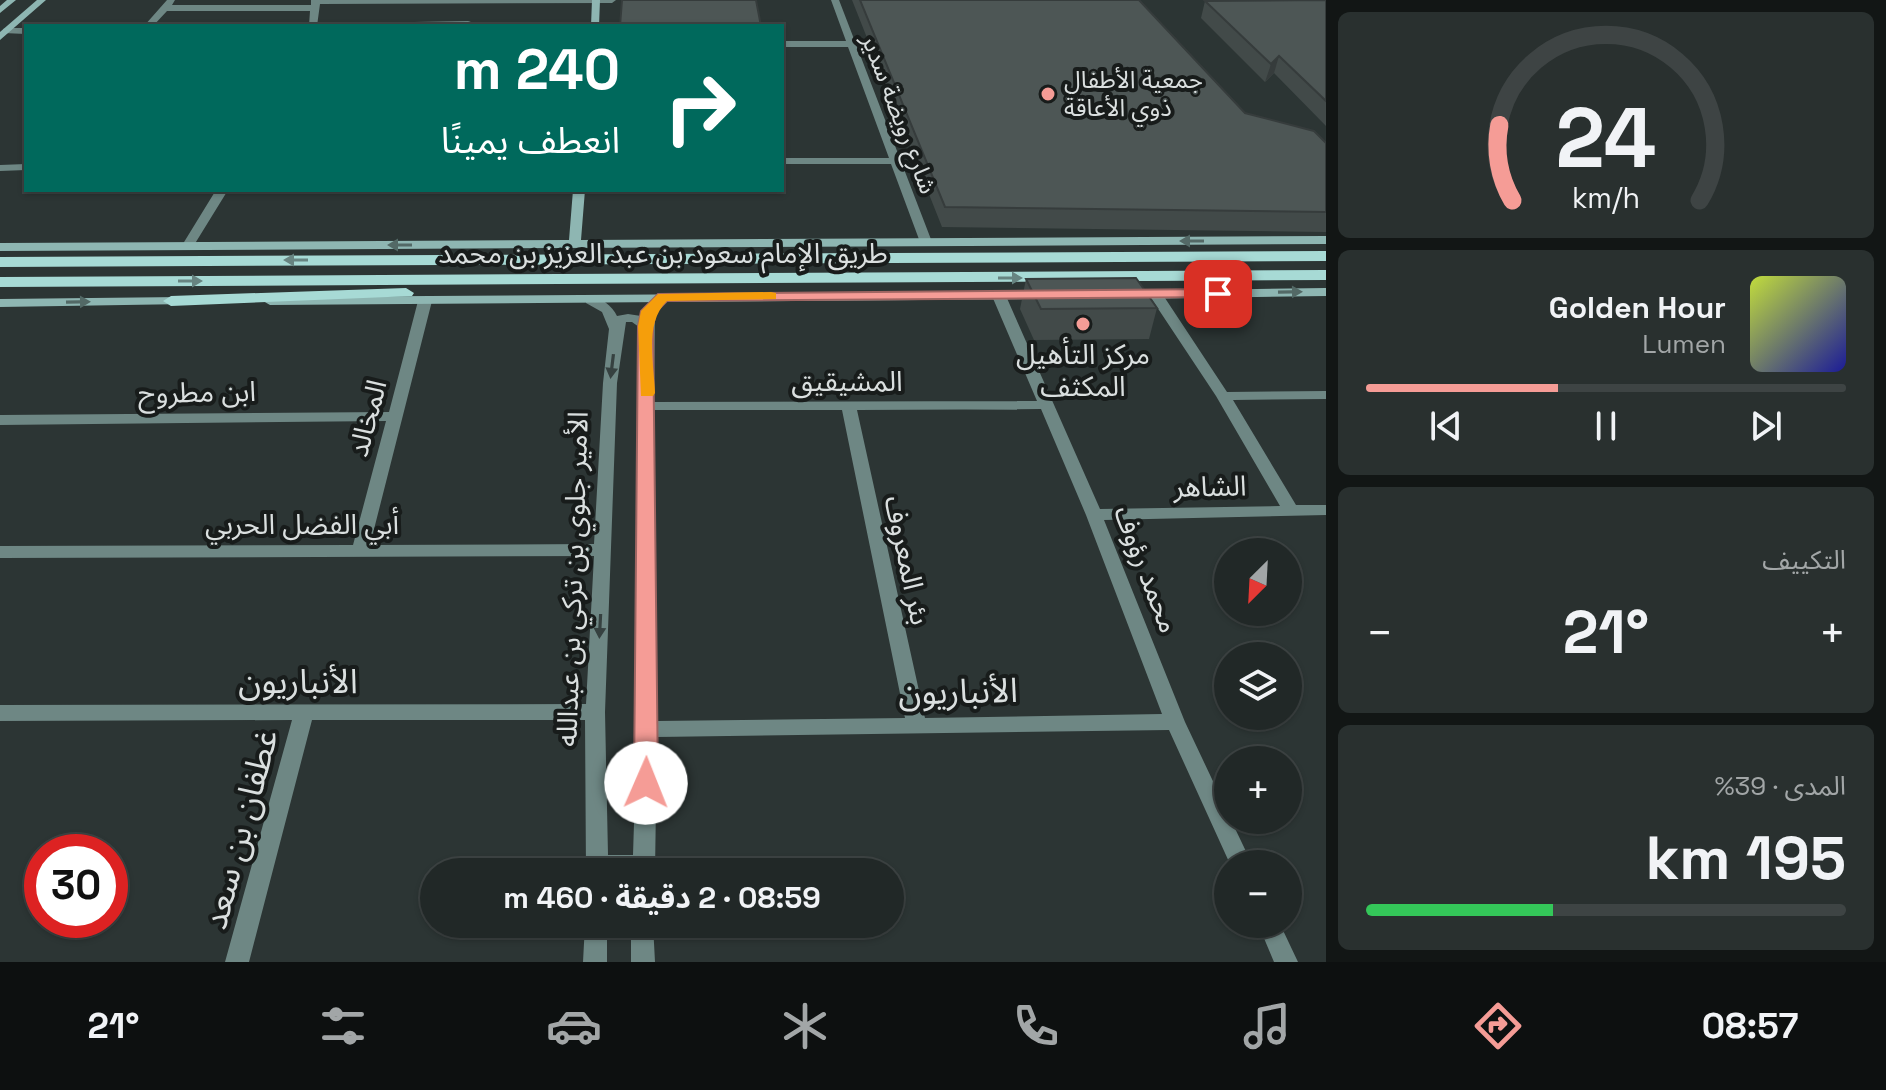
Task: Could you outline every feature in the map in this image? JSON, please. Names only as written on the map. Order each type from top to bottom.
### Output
[{"type":"main road","points":[[450,244],[472,250],[663,251],[699,257]]},
{"type":"main road","name":"طريق الإمام سعود بن عبد العزيز بن محمد","points":[[0,262],[1326,256]]},
{"type":"main road","name":"طريق الإمام سعود بن عبد العزيز بن محمد","points":[[0,282],[1326,275]]},
{"type":"main road","points":[[171,301],[827,279]]},
{"type":"street","points":[[0,10],[12,0]]},
{"type":"street","points":[[3,34],[42,0]]},
{"type":"street","points":[[595,24],[596,0]]},
{"type":"street","points":[[150,24],[168,4],[612,0]]},
{"type":"street","name":"شارع رويضة سدير","points":[[835,0],[926,242]]},
{"type":"street","points":[[468,24],[476,1]]},
{"type":"street","points":[[313,24],[315,3]]},
{"type":"street","points":[[3,34],[24,31]]},
{"type":"street","points":[[784,44],[850,44]]},
{"type":"street","points":[[784,161],[895,161]]},
{"type":"street","points":[[0,168],[24,166]]},
{"type":"street","points":[[187,247],[221,192]]},
{"type":"street","points":[[575,243],[579,192]]},
{"type":"street","points":[[0,247],[1326,240]]},
{"type":"street","points":[[1109,295],[1326,292]]},
{"type":"street","points":[[1156,295],[1223,396],[1291,510]]},
{"type":"street","name":"محمد رؤوف","points":[[999,296],[1094,515],[1175,722],[1234,850]]},
{"type":"street","points":[[0,303],[1062,296]]},
{"type":"street","points":[[644,858],[646,326],[648,311],[664,297]]},
{"type":"street","points":[[591,300],[608,310],[616,329]]},
{"type":"street","name":"المخالد","points":[[360,549],[425,301]]},
{"type":"street","points":[[616,329],[620,319],[624,318],[640,320],[646,326]]},
{"type":"street","name":"الأمير جلوي بن تركي بن عبدالله","points":[[597,858],[595,712],[610,383],[616,329]]},
{"type":"street","points":[[1223,396],[1326,395]]},
{"type":"street","name":"المشيقيق","points":[[647,406],[849,408],[1046,405]]},
{"type":"street","name":"بئر المعروف","points":[[849,408],[916,723]]},
{"type":"street","name":"ابن مطروح","points":[[1,421],[394,416]]},
{"type":"street","name":"الشاهر","points":[[1094,515],[1326,510]]},
{"type":"street","name":"أبي الفضل الحربي","points":[[0,552],[604,550]]},
{"type":"street","name":"الأنباريون","points":[[0,713],[595,712]]},
{"type":"street","name":"غطفان بن سعد","points":[[237,962],[304,713]]},
{"type":"street","name":"الأنباريون","points":[[647,729],[916,723],[1175,722]]},
{"type":"street","points":[[595,962],[596,938]]},
{"type":"street","points":[[642,938],[643,962]]},
{"type":"street","points":[[1275,938],[1286,962]]},
{"type":"building","points":[[622,0],[756,0],[761,24],[620,24]]},
{"type":"building","name":"جمعية الأطفال ذوي الأعاقة","points":[[860,0],[1139,0],[1245,113],[1314,131],[1326,143],[1326,212],[945,207]]},
{"type":"building","points":[[1326,0],[1326,101],[1279,56],[1271,64],[1205,1]]},
{"type":"building","points":[[1136,278],[1157,308],[1041,309],[1026,279]]},
{"type":"slow traffic","points":[[647,393],[648,311],[664,297],[771,296]]},
{"type":"place","name":"جمعية الأطفال ذوي الأعاقة","points":[[1048,94]]},
{"type":"place","name":"مركز التأهيل المكثف","points":[[1083,324]]},
{"type":"route","points":[[646,783],[646,326],[648,311],[664,297],[1218,294]]}]
